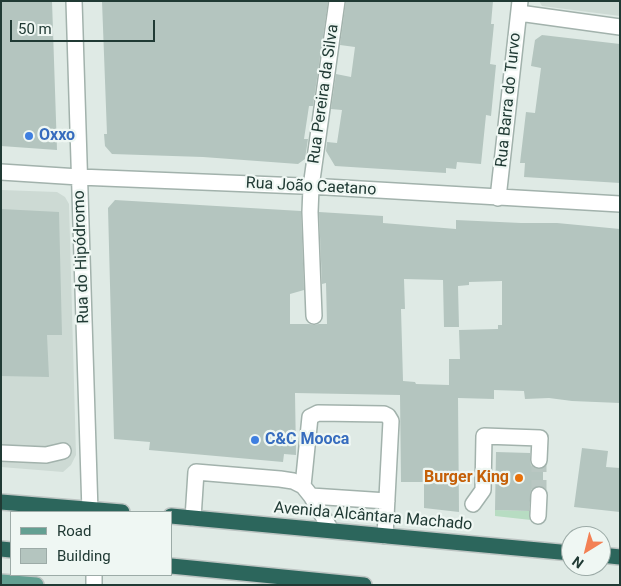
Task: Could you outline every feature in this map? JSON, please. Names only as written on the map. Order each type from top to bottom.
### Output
[{"type":"highway","points":[[1,502],[90,511]]},
{"type":"highway","name":"Avenida Alcântara Machado","points":[[172,516],[561,552]]},
{"type":"highway","points":[[172,566],[364,585]]},
{"type":"main road","points":[[1,582],[36,585]]},
{"type":"street","name":"Rua do Hipódromo","points":[[74,1],[90,511]]},
{"type":"street","name":"Rua Pereira da Silva","points":[[314,316],[310,212],[311,187],[338,1]]},
{"type":"street","points":[[519,7],[620,27]]},
{"type":"street","name":"Rua Barra do Turvo","points":[[498,198],[519,7]]},
{"type":"street","name":"Rua João Caetano","points":[[1,172],[620,204]]},
{"type":"street","points":[[307,491],[310,417],[313,414],[384,414],[388,416],[390,420],[385,536]]},
{"type":"street","points":[[473,504],[483,490],[484,436],[540,438],[539,460]]},
{"type":"street","points":[[1,453],[46,455],[63,450]]},
{"type":"street","points":[[193,518],[196,472],[280,479],[293,481],[307,491],[331,530]]},
{"type":"street","points":[[307,491],[387,501]]},
{"type":"street","points":[[538,516],[539,495]]},
{"type":"shaded area","points":[[539,1],[620,1],[620,16],[542,6]]},
{"type":"shaded area","points":[[1,190],[57,192],[65,197],[69,204],[76,455],[71,465],[63,472],[1,467]]},
{"type":"green space","points":[[495,510],[532,511],[531,520],[495,516]]},
{"type":"building","points":[[1,1],[52,1],[57,150],[1,146]]},
{"type":"building","points":[[102,1],[328,1],[313,106],[309,106],[304,139],[308,139],[305,159],[298,164],[203,157],[112,154],[105,146],[104,134],[107,134]]},
{"type":"building","points":[[346,1],[493,1],[491,24],[494,24],[490,64],[496,65],[491,116],[486,115],[481,164],[457,162],[456,169],[446,168],[446,173],[335,166],[326,151],[327,142],[337,143],[342,110],[331,109],[336,74],[351,77],[355,47],[340,45]]},
{"type":"building","points":[[542,35],[620,44],[620,183],[524,177],[525,163],[520,163],[526,112],[535,113],[541,68],[531,66],[535,40]]},
{"type":"building","points":[[115,200],[301,211],[304,290],[290,294],[290,324],[314,325],[327,324],[326,283],[322,284],[319,212],[383,216],[383,223],[456,229],[456,220],[557,223],[620,229],[620,403],[549,398],[525,399],[524,391],[494,390],[494,399],[458,398],[459,512],[424,508],[424,482],[401,482],[400,395],[295,393],[296,455],[284,454],[283,462],[149,450],[150,442],[114,439],[108,208]],"holes":[[[404,279],[443,280],[444,327],[459,327],[458,286],[469,285],[469,282],[502,281],[502,325],[498,325],[498,329],[459,330],[460,359],[449,359],[449,385],[416,384],[415,382],[403,381],[401,309],[405,309]]]},
{"type":"building","points":[[1,209],[59,212],[62,335],[47,335],[49,377],[1,376]]},
{"type":"building","points":[[582,448],[608,451],[606,467],[620,468],[620,512],[574,507]]},
{"type":"building","name":"Burger King","points":[[496,452],[530,453],[531,465],[538,469],[543,468],[543,487],[535,486],[531,490],[529,511],[495,510]]},
{"type":"tunnel","points":[[539,460],[539,495]]},
{"type":"place","name":"Oxxo","points":[[29,136]]},
{"type":"place","name":"C&C Mooca","points":[[255,440]]},
{"type":"place","name":"Burger King","points":[[519,478]]}]
